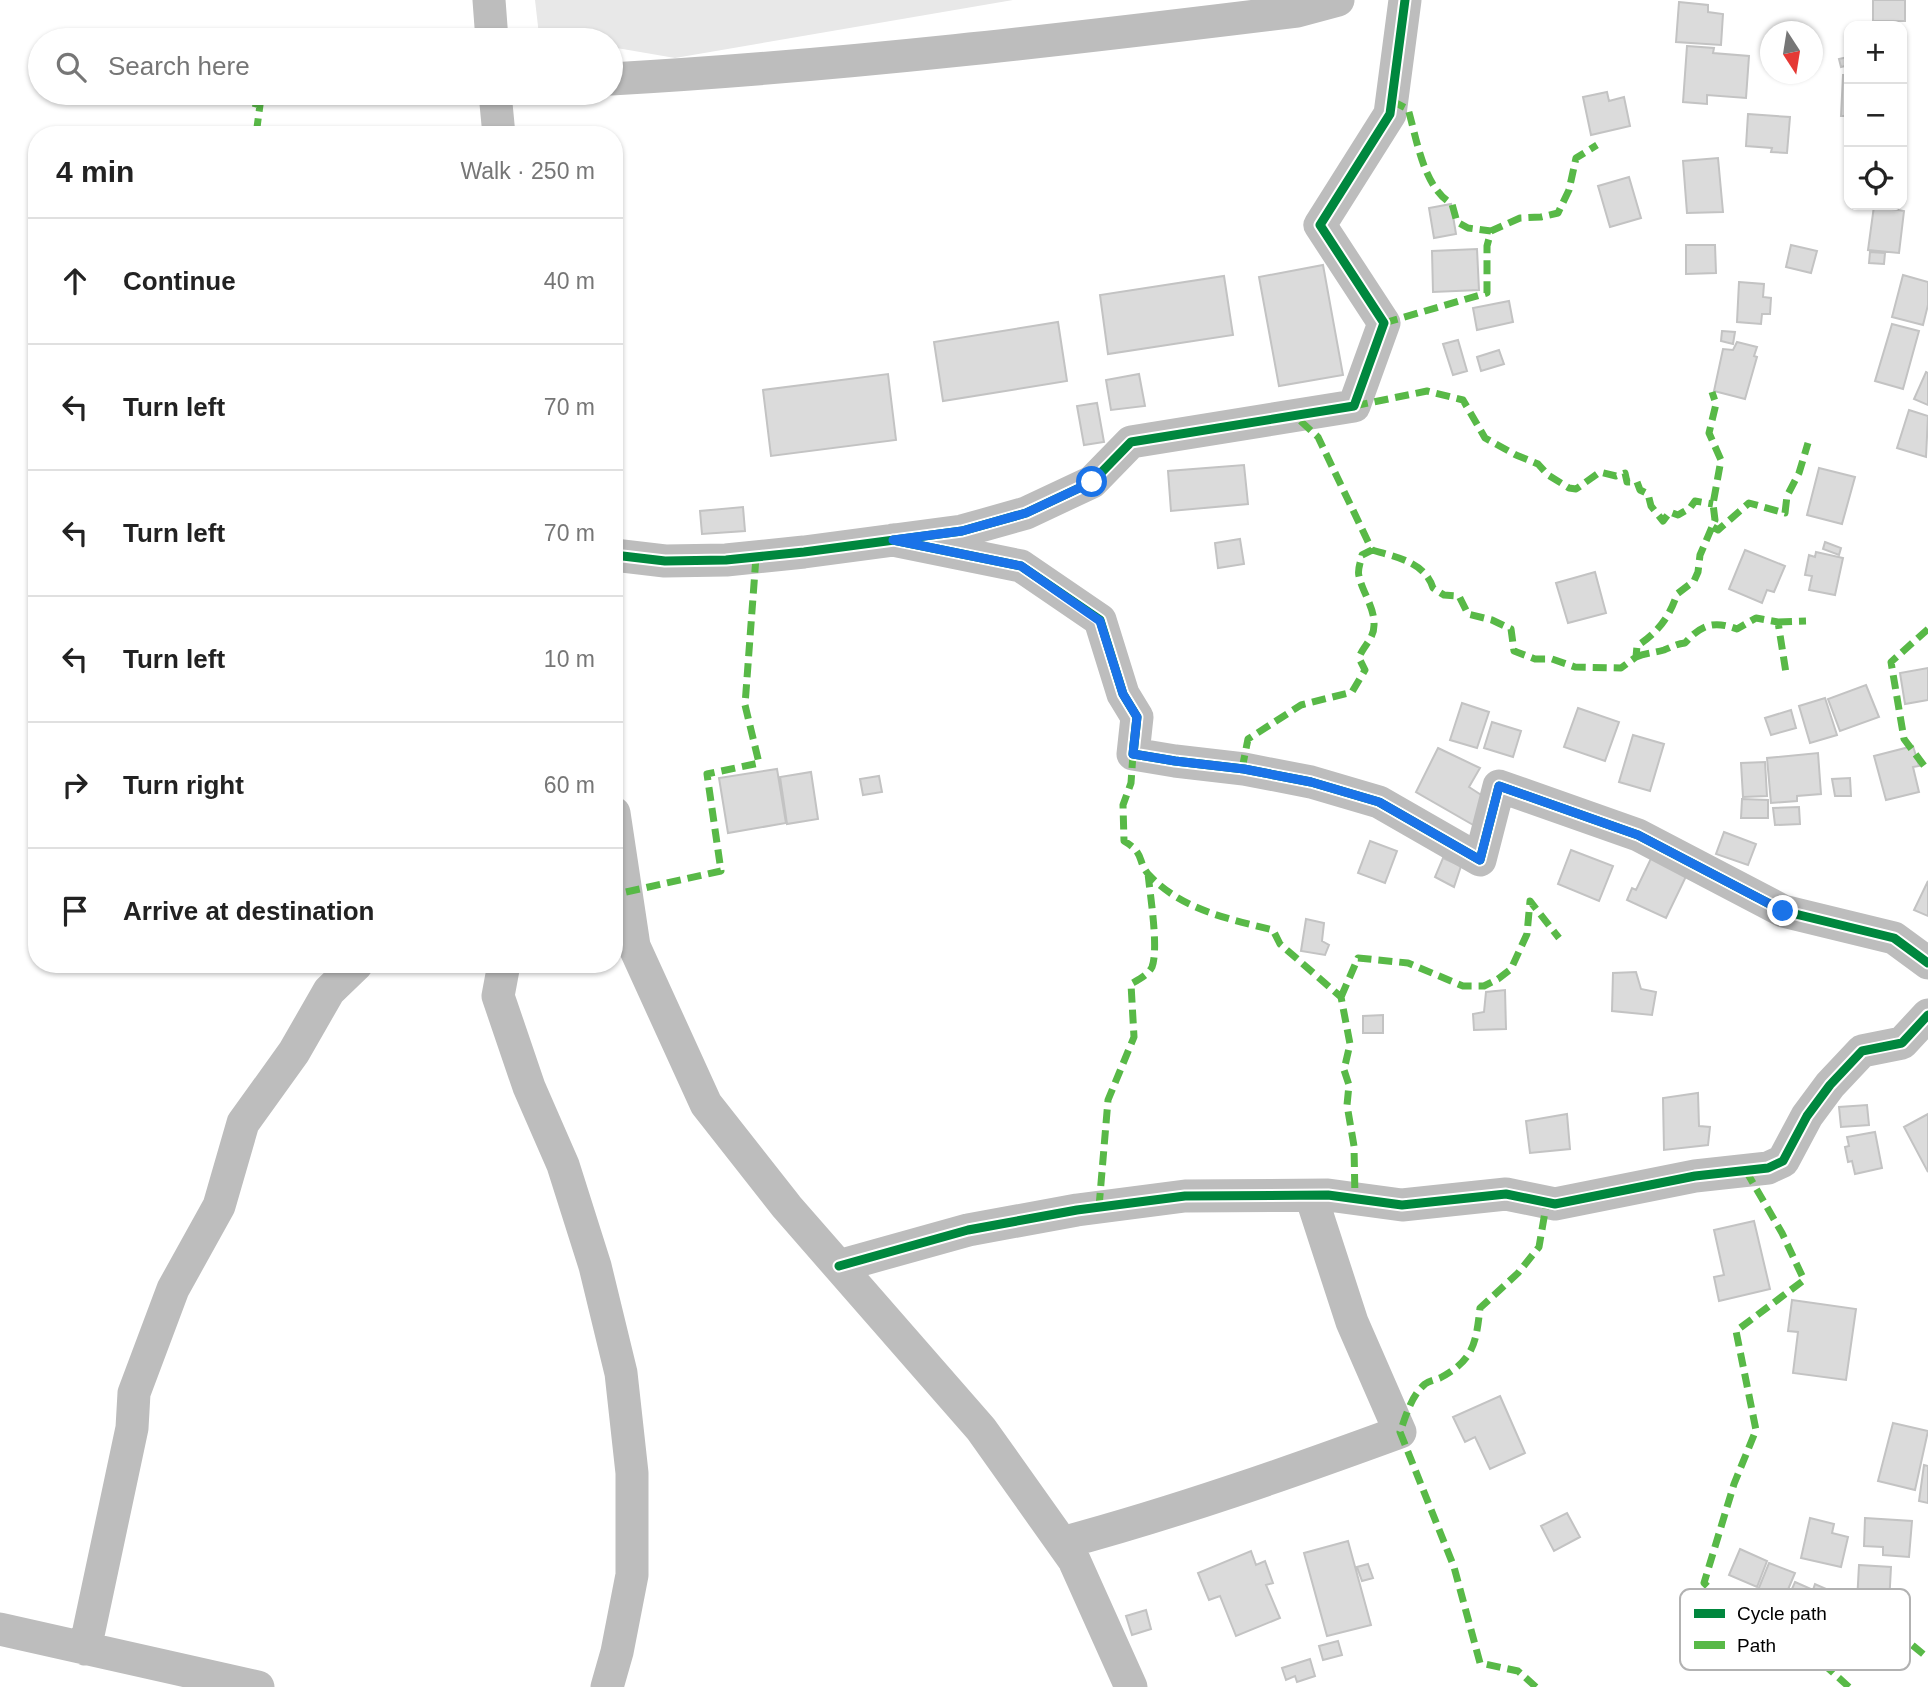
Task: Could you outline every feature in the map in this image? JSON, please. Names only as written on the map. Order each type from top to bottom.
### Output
[{"type":"street","points":[[489,0],[491,28]]},
{"type":"street","points":[[623,78],[733,72],[1038,42],[1297,10],[1338,0]]},
{"type":"street","points":[[623,556],[665,561],[726,560],[962,531],[1026,513],[1092,482],[1131,442],[1354,406],[1384,323],[1320,225],[1390,114],[1405,0]]},
{"type":"street","points":[[496,105],[498,126]]},
{"type":"street","points":[[893,540],[1021,566],[1100,621],[1123,694],[1137,717],[1133,754],[1244,769],[1311,782],[1379,802],[1480,860],[1499,786],[1638,835],[1783,911],[1894,938],[1928,963]]},
{"type":"street","points":[[623,873],[634,946],[706,1104],[787,1207],[981,1429],[1074,1560],[1130,1687]]},
{"type":"street","points":[[85,1649],[132,1428],[134,1393],[173,1289],[219,1206],[243,1123],[294,1052],[329,991],[348,973]]},
{"type":"street","points":[[502,973],[498,996],[529,1087],[563,1165],[595,1266],[621,1373],[632,1473],[632,1575],[617,1652],[607,1687]]},
{"type":"street","points":[[839,1266],[968,1230],[1077,1210],[1185,1196],[1328,1195],[1402,1205],[1506,1194],[1555,1205],[1695,1176],[1768,1168],[1783,1161],[1807,1116],[1830,1085],[1862,1051],[1902,1043],[1928,1015]]},
{"type":"street","points":[[1062,1543],[1153,1518],[1252,1486],[1400,1432],[1352,1322],[1311,1195]]},
{"type":"street","points":[[0,1629],[258,1687]]},
{"type":"shaded area","points":[[535,0],[1013,0],[675,58],[623,49],[623,28],[538,28]]},
{"type":"building","points":[[1873,0],[1905,0],[1905,21],[1873,21]]},
{"type":"building","points":[[1679,2],[1708,5],[1708,12],[1723,14],[1721,45],[1676,42]]},
{"type":"building","points":[[1687,46],[1714,48],[1713,53],[1749,56],[1746,98],[1707,95],[1707,104],[1683,102]]},
{"type":"building","points":[[1844,58],[1844,66],[1841,67],[1839,59]]},
{"type":"building","points":[[1843,75],[1844,75],[1844,116],[1841,116]]},
{"type":"building","points":[[1607,92],[1609,101],[1624,97],[1630,126],[1591,135],[1583,97]]},
{"type":"building","points":[[1748,114],[1790,117],[1787,153],[1771,152],[1772,148],[1746,146]]},
{"type":"building","points":[[1718,158],[1723,212],[1687,213],[1683,161]]},
{"type":"building","points":[[1629,177],[1641,218],[1610,227],[1598,186]]},
{"type":"building","points":[[1451,204],[1456,234],[1434,238],[1429,208]]},
{"type":"building","points":[[1873,210],[1904,211],[1899,253],[1868,250]]},
{"type":"building","points":[[1686,245],[1715,245],[1716,273],[1686,274]]},
{"type":"building","points":[[1791,245],[1817,251],[1811,273],[1786,267]]},
{"type":"building","points":[[1477,249],[1479,290],[1433,292],[1432,251]]},
{"type":"building","points":[[1870,252],[1885,253],[1884,264],[1869,263]]},
{"type":"building","points":[[1323,265],[1343,375],[1279,386],[1259,277]]},
{"type":"building","points":[[1903,275],[1928,282],[1928,305],[1923,325],[1892,317]]},
{"type":"building","points":[[1224,276],[1233,335],[1108,354],[1100,295]]},
{"type":"building","points":[[1739,282],[1764,284],[1763,297],[1771,298],[1770,314],[1762,314],[1761,324],[1737,322]]},
{"type":"building","points":[[1509,301],[1513,322],[1477,330],[1473,308]]},
{"type":"building","points":[[1058,322],[1067,381],[943,401],[934,342]]},
{"type":"building","points":[[1892,324],[1919,331],[1903,389],[1875,381]]},
{"type":"building","points":[[1722,331],[1735,332],[1733,344],[1721,341]]},
{"type":"building","points":[[1458,340],[1467,371],[1453,375],[1443,344]]},
{"type":"building","points":[[1737,342],[1757,347],[1754,356],[1757,357],[1745,399],[1714,391],[1723,349],[1733,350]]},
{"type":"building","points":[[1499,350],[1504,364],[1481,371],[1477,357]]},
{"type":"building","points":[[1926,372],[1928,373],[1928,405],[1914,399]]},
{"type":"building","points":[[888,374],[896,440],[771,456],[763,390]]},
{"type":"building","points":[[1139,374],[1145,406],[1111,410],[1106,380]]},
{"type":"building","points":[[1097,403],[1104,442],[1084,445],[1077,406]]},
{"type":"building","points":[[1909,410],[1928,416],[1926,457],[1897,448]]},
{"type":"building","points":[[1244,465],[1248,504],[1171,511],[1168,471]]},
{"type":"building","points":[[1819,468],[1855,477],[1842,524],[1807,515]]},
{"type":"building","points":[[743,507],[745,531],[702,534],[700,511]]},
{"type":"building","points":[[1240,539],[1244,564],[1218,568],[1215,543]]},
{"type":"building","points":[[1825,542],[1841,548],[1839,555],[1823,549]]},
{"type":"building","points":[[1745,550],[1785,566],[1774,592],[1767,590],[1762,603],[1729,589]]},
{"type":"building","points":[[1816,552],[1843,558],[1835,595],[1809,590],[1812,576],[1805,575],[1809,555],[1815,557]]},
{"type":"building","points":[[1595,572],[1606,613],[1568,623],[1556,583]]},
{"type":"building","points":[[1928,668],[1928,700],[1905,704],[1900,673]]},
{"type":"building","points":[[1866,685],[1879,717],[1840,731],[1828,699]]},
{"type":"building","points":[[1825,698],[1837,735],[1810,743],[1799,706]]},
{"type":"building","points":[[1462,703],[1489,712],[1477,748],[1450,740]]},
{"type":"building","points":[[1578,708],[1619,722],[1605,761],[1564,747]]},
{"type":"building","points":[[1791,710],[1796,728],[1771,735],[1765,718]]},
{"type":"building","points":[[1492,722],[1521,731],[1513,757],[1484,748]]},
{"type":"building","points":[[1633,735],[1664,744],[1650,791],[1619,782]]},
{"type":"building","points":[[1913,746],[1919,766],[1913,767],[1919,792],[1886,800],[1874,756]]},
{"type":"building","points":[[1438,748],[1480,768],[1469,787],[1492,802],[1475,826],[1416,792]]},
{"type":"building","points":[[1818,753],[1821,794],[1797,796],[1797,801],[1771,803],[1767,758]]},
{"type":"building","points":[[1765,762],[1767,796],[1743,797],[1741,763]]},
{"type":"building","points":[[777,769],[786,823],[728,833],[719,778]]},
{"type":"building","points":[[811,772],[818,819],[787,824],[780,777]]},
{"type":"building","points":[[879,776],[882,792],[863,795],[860,779]]},
{"type":"building","points":[[1850,778],[1851,796],[1835,796],[1832,779]]},
{"type":"building","points":[[1742,799],[1768,800],[1768,818],[1741,818]]},
{"type":"building","points":[[1799,807],[1800,824],[1775,825],[1773,808]]},
{"type":"building","points":[[1724,832],[1756,844],[1748,865],[1716,854]]},
{"type":"building","points":[[1370,841],[1397,851],[1385,883],[1358,873]]},
{"type":"building","points":[[1656,848],[1692,864],[1666,918],[1627,900],[1632,888],[1636,890]]},
{"type":"building","points":[[1571,850],[1613,866],[1599,901],[1558,884]]},
{"type":"building","points":[[1443,858],[1461,866],[1454,887],[1435,877]]},
{"type":"building","points":[[1928,881],[1928,916],[1914,910]]},
{"type":"building","points":[[1306,919],[1324,923],[1322,941],[1329,945],[1325,955],[1301,951]]},
{"type":"building","points":[[1636,972],[1641,989],[1656,992],[1652,1015],[1612,1011],[1613,973]]},
{"type":"building","points":[[1505,990],[1506,1029],[1474,1030],[1473,1014],[1484,1012],[1486,992]]},
{"type":"building","points":[[1383,1015],[1383,1033],[1363,1033],[1363,1016]]},
{"type":"building","points":[[1698,1093],[1699,1126],[1710,1127],[1708,1145],[1664,1150],[1663,1098]]},
{"type":"building","points":[[1867,1105],[1869,1125],[1841,1127],[1839,1107]]},
{"type":"building","points":[[1567,1114],[1570,1149],[1530,1153],[1526,1121]]},
{"type":"building","points":[[1928,1114],[1928,1172],[1904,1127]]},
{"type":"building","points":[[1875,1132],[1882,1168],[1855,1174],[1852,1161],[1848,1162],[1845,1147],[1849,1146],[1847,1137]]},
{"type":"building","points":[[1754,1221],[1770,1289],[1719,1301],[1714,1277],[1724,1275],[1714,1230]]},
{"type":"building","points":[[1792,1300],[1856,1309],[1846,1380],[1793,1373],[1798,1332],[1788,1331]]},
{"type":"building","points":[[1500,1396],[1525,1453],[1490,1469],[1475,1437],[1465,1442],[1453,1417]]},
{"type":"building","points":[[1893,1423],[1928,1431],[1915,1490],[1878,1481]]},
{"type":"building","points":[[1924,1465],[1928,1466],[1928,1503],[1919,1501]]},
{"type":"building","points":[[1567,1513],[1580,1537],[1554,1551],[1541,1526]]},
{"type":"building","points":[[1810,1518],[1834,1524],[1832,1533],[1848,1537],[1841,1567],[1801,1558]]},
{"type":"building","points":[[1865,1518],[1912,1521],[1909,1557],[1883,1555],[1883,1547],[1864,1546]]},
{"type":"building","points":[[1348,1541],[1371,1625],[1327,1636],[1304,1553]]},
{"type":"building","points":[[1740,1549],[1767,1561],[1757,1587],[1729,1575]]},
{"type":"building","points":[[1251,1551],[1256,1565],[1265,1561],[1273,1583],[1266,1585],[1280,1618],[1236,1636],[1220,1596],[1209,1600],[1198,1573]]},
{"type":"building","points":[[1769,1563],[1795,1573],[1788,1589],[1758,1589]]},
{"type":"building","points":[[1368,1564],[1373,1578],[1362,1581],[1357,1567]]},
{"type":"building","points":[[1859,1565],[1891,1567],[1890,1589],[1858,1589]]},
{"type":"building","points":[[1795,1582],[1811,1589],[1792,1589]]},
{"type":"building","points":[[1815,1584],[1826,1589],[1813,1589]]},
{"type":"building","points":[[1146,1610],[1151,1629],[1132,1635],[1126,1616]]},
{"type":"building","points":[[1338,1641],[1342,1655],[1323,1660],[1319,1646]]},
{"type":"building","points":[[1310,1659],[1315,1676],[1297,1682],[1295,1676],[1286,1680],[1282,1668]]},
{"type":"marked path","points":[[1392,101],[1408,109],[1422,161],[1434,186],[1452,204],[1457,222],[1468,228],[1491,231]]},
{"type":"marked path","points":[[257,126],[260,105]]},
{"type":"marked path","points":[[1384,323],[1487,293],[1487,246],[1491,231],[1520,218],[1558,213],[1569,190],[1576,158],[1597,145]]},
{"type":"marked path","points":[[1354,406],[1427,391],[1463,400],[1485,438],[1538,464],[1548,475],[1569,488],[1576,489],[1600,472],[1616,476],[1625,473],[1627,482],[1637,482],[1640,490],[1648,494],[1651,506],[1663,521],[1670,512],[1678,515],[1690,508],[1695,501],[1713,504]]},
{"type":"marked path","points":[[1372,550],[1417,566],[1433,588],[1444,595],[1459,596],[1468,614],[1492,620],[1511,629],[1514,651],[1535,659],[1552,659],[1575,667],[1621,668],[1636,657],[1637,646],[1662,624],[1677,594],[1694,581],[1698,572],[1700,555],[1715,520],[1713,504],[1721,460],[1709,433],[1716,404],[1712,392]]},
{"type":"marked path","points":[[1242,769],[1248,739],[1301,705],[1352,692],[1365,670],[1359,658],[1374,629],[1372,611],[1359,574],[1362,555],[1372,550],[1318,437],[1295,416]]},
{"type":"marked path","points":[[1713,527],[1718,530],[1749,503],[1785,513],[1787,496],[1799,473],[1808,443]]},
{"type":"marked path","points":[[626,892],[721,871],[707,774],[759,763],[745,705],[756,557]]},
{"type":"marked path","points":[[1636,657],[1685,643],[1696,632],[1708,626],[1721,625],[1737,629],[1756,618],[1778,622],[1786,673]]},
{"type":"marked path","points":[[1778,622],[1806,621]]},
{"type":"marked path","points":[[1928,629],[1891,662],[1904,739],[1928,771]]},
{"type":"marked path","points":[[1133,754],[1131,783],[1123,805],[1124,841],[1138,854],[1149,875],[1162,887],[1191,905],[1223,917],[1273,930],[1280,944],[1341,997],[1350,1044],[1344,1070],[1349,1085],[1347,1105],[1354,1146],[1355,1199]]},
{"type":"marked path","points":[[1099,1207],[1108,1100],[1134,1037],[1131,984],[1148,972],[1154,958],[1148,873]]},
{"type":"marked path","points":[[1341,997],[1358,958],[1408,963],[1463,986],[1484,986],[1498,979],[1511,969],[1527,934],[1530,901],[1559,938]]},
{"type":"marked path","points":[[1710,1589],[1704,1583],[1734,1484],[1756,1430],[1736,1331],[1804,1280],[1782,1233],[1746,1171]]},
{"type":"marked path","points":[[1536,1687],[1518,1671],[1480,1663],[1454,1567],[1400,1432],[1420,1389],[1451,1371],[1467,1357],[1475,1341],[1480,1308],[1518,1273],[1539,1247],[1546,1206]]},
{"type":"marked path","points":[[1910,1643],[1928,1658]]},
{"type":"marked path","points":[[1830,1670],[1849,1687]]},
{"type":"cycle path","points":[[623,556],[665,561],[726,560],[962,531],[1026,513],[1092,482],[1131,442],[1354,406],[1384,323],[1320,225],[1390,114],[1405,0]]},
{"type":"cycle path","points":[[893,540],[1021,566],[1100,620],[1123,694],[1137,717],[1133,754],[1244,769],[1311,782],[1379,802],[1480,860],[1499,786],[1638,835],[1783,911],[1894,938],[1928,963]]},
{"type":"cycle path","points":[[839,1266],[968,1230],[1077,1210],[1185,1196],[1328,1195],[1402,1205],[1506,1194],[1555,1204],[1695,1176],[1768,1168],[1783,1161],[1807,1116],[1830,1085],[1862,1051],[1902,1043],[1928,1015]]},
{"type":"route","points":[[1092,482],[1026,513],[962,531],[893,540],[1021,566],[1100,621],[1123,694],[1137,717],[1133,754],[1244,769],[1311,782],[1379,802],[1480,860],[1499,786],[1638,835],[1783,911]]}]
